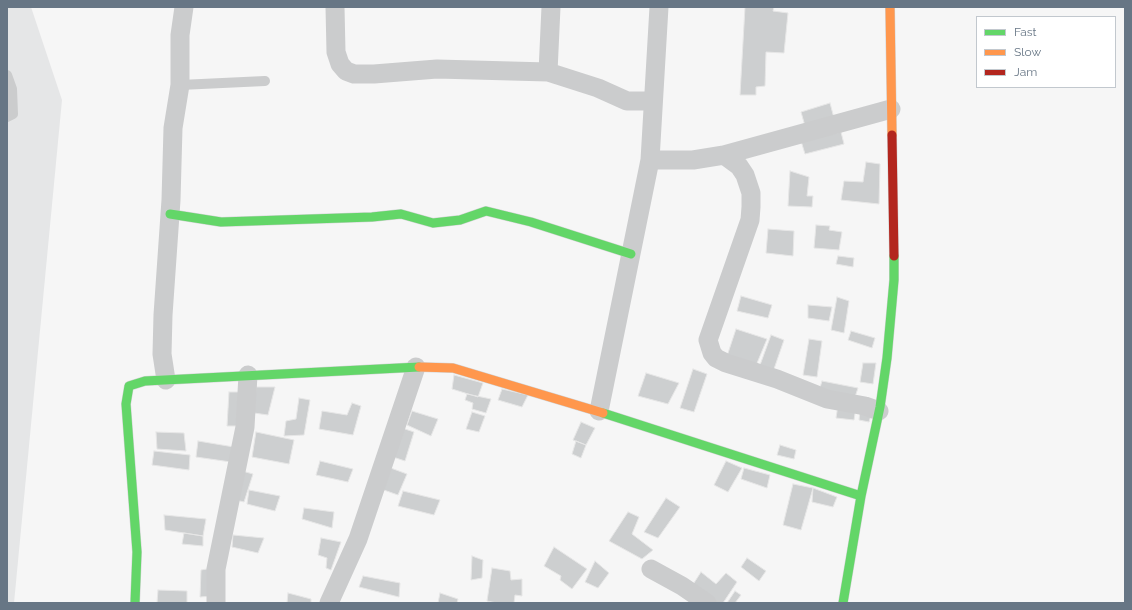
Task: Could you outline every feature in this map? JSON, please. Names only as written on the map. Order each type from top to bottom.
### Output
[{"type":"street","points":[[166,380],[162,354],[173,128],[180,85],[180,35],[184,7]]},
{"type":"street","points":[[335,7],[336,52],[340,64],[346,71],[354,74],[374,74],[437,69],[548,72],[598,88],[627,101],[653,101]]},
{"type":"street","points":[[548,72],[551,7]]},
{"type":"street","points":[[599,411],[650,160],[659,7]]},
{"type":"street","points":[[843,603],[861,496],[879,411],[887,358],[894,280],[890,7]]},
{"type":"street","points":[[650,160],[693,160],[724,155],[891,109]]},
{"type":"street","points":[[724,155],[739,166],[745,175],[751,193],[752,207],[750,220],[708,340],[712,353],[716,358],[726,363],[777,379],[816,396],[865,406],[879,411]]},
{"type":"street","points":[[170,214],[220,222],[372,217],[401,214],[433,223],[460,220],[486,211],[531,222],[631,254]]},
{"type":"street","points":[[135,603],[137,552],[126,404],[127,390],[134,383],[248,375],[416,367],[453,368],[599,411],[861,496]]},
{"type":"street","points":[[329,603],[358,539],[416,367]]},
{"type":"street","points":[[216,603],[216,569],[245,427],[248,375]]},
{"type":"street","points":[[651,569],[682,586],[707,603]]},
{"type":"lane","points":[[7,75],[12,89],[13,114],[7,117]]},
{"type":"lane","points":[[180,85],[265,81]]},
{"type":"shaded area","points":[[7,7],[31,7],[62,100],[14,603],[7,603]]},
{"type":"building","points":[[745,7],[774,7],[773,11],[788,13],[784,53],[766,52],[765,86],[756,87],[756,95],[740,95]]},
{"type":"building","points":[[830,103],[834,118],[805,126],[801,112]]},
{"type":"building","points":[[841,132],[844,144],[805,154],[801,141]]},
{"type":"building","points":[[866,162],[880,164],[879,204],[841,200],[844,181],[863,182]]},
{"type":"building","points":[[790,171],[809,177],[807,196],[813,196],[812,207],[788,206]]},
{"type":"building","points":[[816,225],[830,226],[829,230],[842,232],[839,250],[814,248]]},
{"type":"building","points":[[768,229],[794,231],[793,256],[766,253]]},
{"type":"building","points":[[838,256],[854,258],[853,267],[836,264]]},
{"type":"building","points":[[741,296],[772,305],[768,318],[737,311]]},
{"type":"building","points":[[837,297],[849,301],[844,333],[831,330]]},
{"type":"building","points":[[808,305],[832,307],[829,321],[808,318]]},
{"type":"building","points":[[736,329],[767,339],[755,368],[727,356]]},
{"type":"building","points":[[851,331],[875,338],[872,348],[848,340]]},
{"type":"building","points":[[771,335],[784,340],[774,369],[760,365]]},
{"type":"building","points":[[809,339],[822,341],[817,377],[803,375]]},
{"type":"building","points":[[863,363],[876,363],[873,384],[860,382]]},
{"type":"building","points":[[693,369],[707,374],[694,412],[680,408]]},
{"type":"building","points":[[646,373],[679,383],[668,404],[638,396]]},
{"type":"building","points":[[454,375],[483,383],[478,397],[452,389]]},
{"type":"building","points":[[822,381],[858,388],[854,400],[819,391]]},
{"type":"building","points":[[256,387],[275,387],[268,415],[254,413]]},
{"type":"building","points":[[502,389],[528,395],[522,407],[498,400]]},
{"type":"building","points":[[229,392],[245,392],[241,426],[227,426]]},
{"type":"building","points":[[467,394],[491,399],[486,413],[472,409],[473,403],[465,400]]},
{"type":"building","points":[[299,398],[310,400],[304,435],[284,436],[286,421],[296,419]]},
{"type":"building","points":[[352,403],[361,406],[353,435],[319,429],[322,411],[347,415]]},
{"type":"building","points":[[838,405],[856,407],[854,420],[836,418]]},
{"type":"building","points":[[860,410],[872,412],[869,422],[859,420]]},
{"type":"building","points":[[412,411],[438,419],[431,436],[407,425]]},
{"type":"building","points":[[472,412],[485,416],[479,432],[466,429]]},
{"type":"building","points":[[581,422],[595,428],[586,445],[573,440]]},
{"type":"building","points":[[402,428],[414,432],[405,461],[393,457]]},
{"type":"building","points":[[156,432],[184,433],[186,451],[157,449]]},
{"type":"building","points":[[256,432],[294,440],[289,464],[252,457]]},
{"type":"building","points":[[198,441],[234,447],[231,462],[196,457]]},
{"type":"building","points":[[576,441],[586,445],[581,458],[572,454]]},
{"type":"building","points":[[780,445],[796,450],[794,459],[777,455]]},
{"type":"building","points":[[154,451],[190,455],[189,470],[152,465]]},
{"type":"building","points":[[320,461],[353,469],[348,482],[316,475]]},
{"type":"building","points":[[726,461],[742,468],[728,492],[714,485]]},
{"type":"building","points":[[388,467],[407,474],[398,495],[381,489]]},
{"type":"building","points":[[744,468],[770,475],[767,488],[741,479]]},
{"type":"building","points":[[242,471],[253,474],[244,502],[236,500]]},
{"type":"building","points":[[793,484],[813,488],[801,530],[783,525]]},
{"type":"building","points":[[813,488],[837,497],[833,507],[812,502]]},
{"type":"building","points":[[249,490],[280,496],[275,511],[247,504]]},
{"type":"building","points":[[403,491],[440,500],[434,515],[398,506]]},
{"type":"building","points":[[666,498],[680,507],[658,538],[644,532]]},
{"type":"building","points":[[304,508],[334,512],[332,528],[302,519]]},
{"type":"building","points":[[628,512],[639,517],[632,534],[653,550],[642,559],[609,541]]},
{"type":"building","points":[[164,515],[206,519],[203,536],[165,530]]},
{"type":"building","points":[[184,533],[203,536],[203,546],[182,544]]},
{"type":"building","points":[[233,535],[264,538],[258,553],[232,547]]},
{"type":"building","points":[[321,538],[341,542],[331,570],[326,568],[327,558],[318,555]]},
{"type":"building","points":[[554,547],[587,569],[572,589],[560,580],[561,576],[544,566]]},
{"type":"building","points":[[472,556],[483,560],[482,578],[471,580]]},
{"type":"building","points":[[747,558],[766,571],[759,581],[741,567]]},
{"type":"building","points":[[595,561],[609,573],[598,588],[585,582]]},
{"type":"building","points":[[213,568],[213,596],[200,597],[201,570]]},
{"type":"building","points":[[492,568],[510,571],[511,580],[522,579],[522,596],[515,595],[514,603],[497,603],[487,601]]},
{"type":"building","points":[[701,572],[716,584],[726,573],[737,582],[723,603],[715,603],[692,586]]},
{"type":"building","points":[[363,576],[400,583],[399,597],[359,587]]},
{"type":"building","points":[[158,590],[187,591],[187,603],[157,603]]},
{"type":"building","points":[[735,591],[741,595],[735,603],[727,603]]},
{"type":"building","points":[[288,593],[311,599],[311,603],[287,603]]},
{"type":"building","points":[[440,593],[458,599],[457,603],[438,603]]},
{"type":"traffic: fast","points":[[170,214],[221,222],[372,217],[401,214],[433,223],[460,220],[486,211],[531,222],[631,254]]},
{"type":"traffic: fast","points":[[861,496],[880,407],[887,358],[894,280],[894,256]]},
{"type":"traffic: fast","points":[[135,603],[137,552],[126,404],[129,386],[145,381],[419,367]]},
{"type":"traffic: fast","points":[[603,413],[861,496],[843,603]]},
{"type":"traffic: slow","points":[[890,7],[892,135]]},
{"type":"traffic: slow","points":[[419,367],[453,368],[603,413]]},
{"type":"traffic: jam","points":[[892,135],[894,256]]}]
